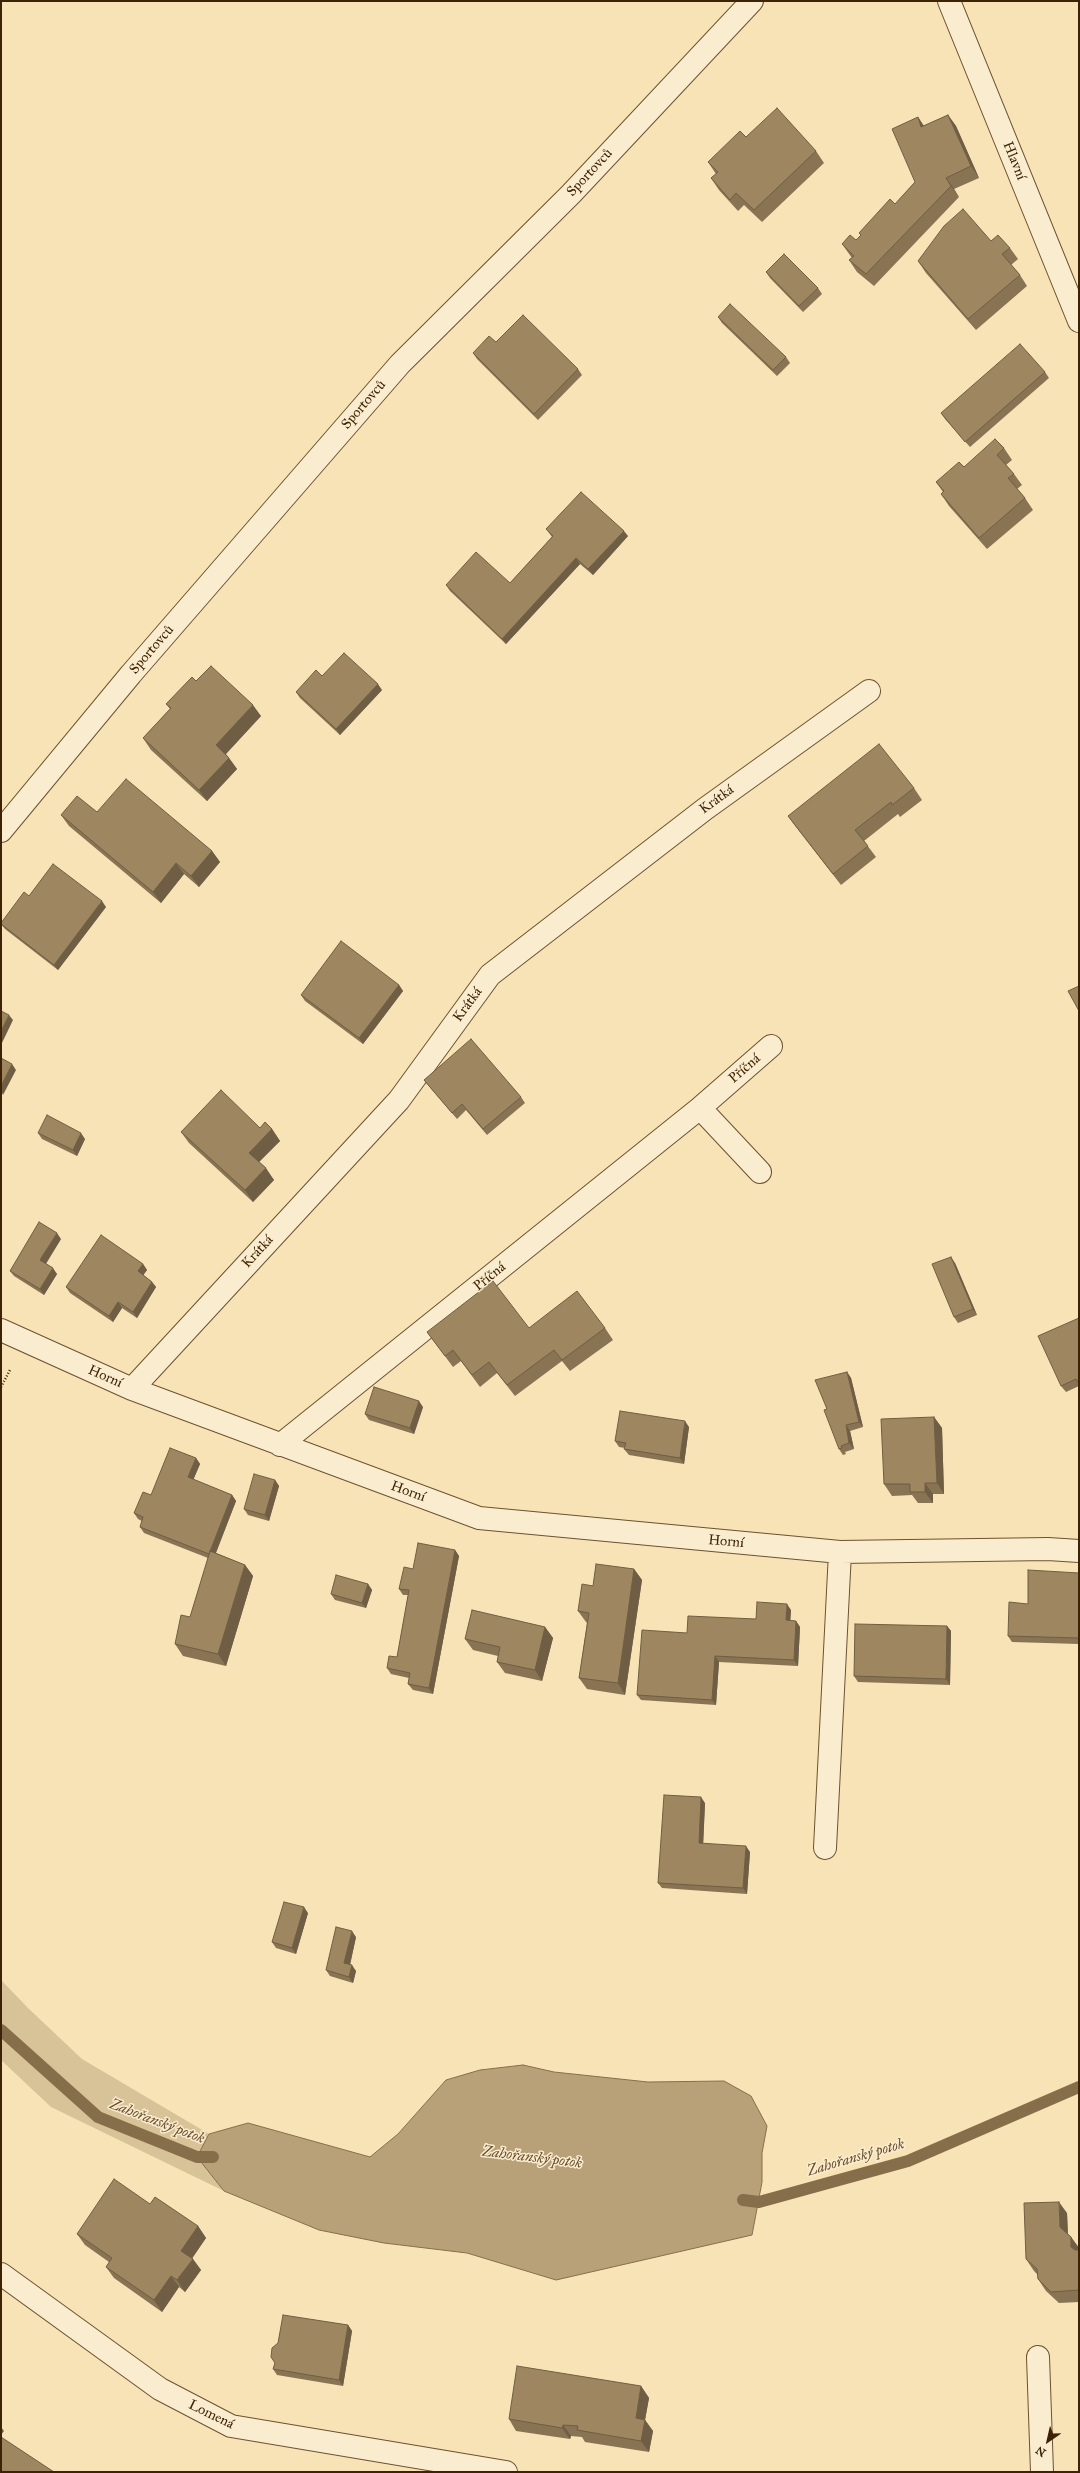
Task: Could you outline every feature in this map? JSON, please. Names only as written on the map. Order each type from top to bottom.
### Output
[{"type":"street","name":"Sportovců","points":[[1,831],[131,674],[400,364],[571,194],[752,1]]},
{"type":"street","name":"Hlavní","points":[[949,1],[1079,321]]},
{"type":"street","name":"Krátká","points":[[132,1389],[399,1100],[490,975],[704,809],[869,691]]},
{"type":"street","name":"Příčná","points":[[280,1445],[700,1108],[771,1046]]},
{"type":"street","points":[[700,1108],[760,1172]]},
{"type":"street","name":"Horní","points":[[1,1330],[132,1389],[479,1518],[840,1552],[1048,1549],[1079,1551]]},
{"type":"street","points":[[825,1848],[840,1552]]},
{"type":"street","name":"Lomená","points":[[1,2274],[160,2388],[231,2426],[506,2472]]},
{"type":"street","points":[[1038,2357],[1042,2472]]},
{"type":"shaded area","points":[[1,1980],[82,2059],[209,2134],[197,2157],[224,2191],[51,2107],[1,2060]]},
{"type":"water","points":[[523,2065],[554,2072],[648,2082],[724,2081],[751,2096],[767,2126],[762,2153],[762,2182],[752,2235],[556,2280],[467,2253],[384,2243],[319,2230],[224,2191],[197,2157],[209,2134],[248,2123],[370,2157],[398,2134],[446,2080],[480,2070]]},
{"type":"building","points":[[777,108],[816,151],[754,210],[736,193],[730,200],[711,178],[718,172],[708,162],[740,131],[746,137]]},
{"type":"building","points":[[948,115],[971,166],[946,178],[951,186],[866,274],[849,260],[854,256],[842,244],[850,235],[856,240],[861,235],[859,233],[890,199],[895,204],[915,182],[892,129],[918,117],[921,127]]},
{"type":"building","points":[[963,209],[991,241],[998,235],[1010,248],[1002,254],[1020,275],[968,319],[918,261],[944,226]]},
{"type":"building","points":[[784,254],[818,288],[799,306],[766,272]]},
{"type":"building","points":[[730,304],[786,357],[773,370],[718,317]]},
{"type":"building","points":[[523,315],[578,369],[534,414],[473,353],[489,336],[496,342]]},
{"type":"building","points":[[1020,344],[1045,372],[965,442],[941,413]]},
{"type":"building","points":[[995,439],[1004,448],[997,455],[1014,474],[1008,478],[1025,498],[979,538],[941,494],[944,491],[936,482],[959,462],[964,467]]},
{"type":"building","points":[[581,492],[624,531],[588,569],[576,558],[502,639],[446,585],[476,552],[510,583],[553,536],[546,529]]},
{"type":"building","points":[[344,653],[378,684],[336,729],[296,692],[316,670],[322,676]]},
{"type":"building","points":[[211,666],[253,705],[216,745],[229,758],[199,790],[143,738],[171,708],[166,704],[192,677],[196,681]]},
{"type":"building","points":[[879,744],[914,788],[892,805],[891,802],[855,830],[868,846],[833,874],[788,816]]},
{"type":"building","points":[[126,779],[212,851],[191,876],[176,863],[153,892],[61,815],[77,796],[97,812]]},
{"type":"building","points":[[53,864],[102,901],[54,965],[1,924],[24,892],[29,896]]},
{"type":"building","points":[[341,941],[399,985],[359,1038],[301,995]]},
{"type":"building","points":[[1079,986],[1079,1011],[1068,991]]},
{"type":"building","points":[[1,1011],[9,1015],[1,1031]]},
{"type":"building","points":[[471,1039],[521,1097],[483,1129],[462,1104],[452,1113],[424,1080]]},
{"type":"building","points":[[1,1058],[12,1064],[1,1086]]},
{"type":"building","points":[[221,1090],[260,1128],[265,1122],[272,1129],[249,1153],[266,1168],[245,1190],[181,1132]]},
{"type":"building","points":[[47,1115],[81,1133],[73,1150],[38,1133]]},
{"type":"building","points":[[39,1222],[57,1233],[40,1260],[53,1268],[40,1289],[10,1271]]},
{"type":"building","points":[[101,1235],[143,1264],[138,1271],[152,1282],[133,1312],[118,1302],[109,1316],[66,1287]]},
{"type":"building","points":[[951,1257],[973,1309],[954,1317],[932,1264]]},
{"type":"building","points":[[493,1281],[529,1328],[577,1291],[605,1328],[562,1360],[554,1350],[507,1385],[489,1362],[472,1375],[453,1350],[445,1356],[427,1332]]},
{"type":"building","points":[[1079,1318],[1079,1384],[1076,1379],[1061,1386],[1038,1336]]},
{"type":"building","points":[[847,1372],[859,1422],[846,1425],[849,1443],[841,1446],[842,1448],[839,1449],[824,1410],[827,1409],[815,1380]]},
{"type":"building","points":[[374,1387],[419,1401],[410,1428],[365,1414]]},
{"type":"building","points":[[620,1411],[685,1421],[680,1458],[624,1449],[626,1443],[615,1441]]},
{"type":"building","points":[[934,1417],[937,1483],[925,1483],[925,1492],[910,1492],[910,1484],[884,1484],[881,1419]]},
{"type":"building","points":[[170,1448],[196,1458],[188,1477],[232,1495],[209,1554],[140,1527],[143,1517],[134,1513],[143,1492],[151,1495]]},
{"type":"building","points":[[254,1474],[275,1480],[265,1515],[244,1509]]},
{"type":"building","points":[[418,1543],[455,1550],[429,1688],[408,1684],[410,1673],[387,1668],[389,1656],[397,1657],[409,1590],[399,1589],[404,1567],[413,1569]]},
{"type":"building","points":[[210,1551],[245,1565],[218,1654],[175,1644],[181,1615],[190,1617]]},
{"type":"building","points":[[596,1564],[634,1569],[618,1683],[579,1678],[589,1613],[578,1611],[582,1584],[593,1586]]},
{"type":"building","points":[[1028,1570],[1079,1573],[1079,1638],[1008,1636],[1009,1602],[1028,1604]]},
{"type":"building","points":[[336,1575],[368,1584],[362,1603],[331,1594]]},
{"type":"building","points":[[757,1602],[787,1604],[786,1620],[796,1621],[794,1660],[715,1656],[712,1700],[637,1695],[642,1630],[687,1633],[688,1616],[756,1619]]},
{"type":"building","points":[[472,1610],[545,1627],[535,1670],[497,1662],[500,1647],[465,1639]]},
{"type":"building","points":[[855,1624],[947,1626],[946,1679],[854,1676]]},
{"type":"building","points":[[664,1795],[701,1797],[699,1843],[746,1846],[743,1888],[658,1883]]},
{"type":"building","points":[[284,1902],[304,1907],[292,1948],[272,1942]]},
{"type":"building","points":[[336,1927],[352,1931],[344,1963],[352,1965],[349,1977],[326,1970]]},
{"type":"building","points":[[114,2179],[150,2204],[155,2197],[198,2226],[181,2251],[193,2259],[177,2280],[171,2276],[154,2300],[106,2267],[112,2258],[77,2234]]},
{"type":"building","points":[[1059,2202],[1060,2227],[1071,2237],[1071,2247],[1075,2250],[1079,2250],[1079,2290],[1051,2292],[1038,2279],[1037,2269],[1026,2259],[1024,2203]]},
{"type":"building","points":[[283,2315],[348,2325],[339,2380],[273,2369],[275,2363],[271,2357],[272,2348],[278,2343]]},
{"type":"building","points":[[517,2366],[641,2386],[636,2418],[645,2420],[641,2441],[577,2430],[578,2426],[563,2425],[562,2428],[509,2419]]},
{"type":"building","points":[[1,2437],[54,2472],[1,2472]]},
{"type":"waterway","name":"Zahořanský potok","points":[[1,2030],[98,2117],[197,2157],[213,2157]]},
{"type":"waterway","name":"Zahořanský potok","points":[[743,2200],[759,2202],[908,2161],[1079,2087]]}]
